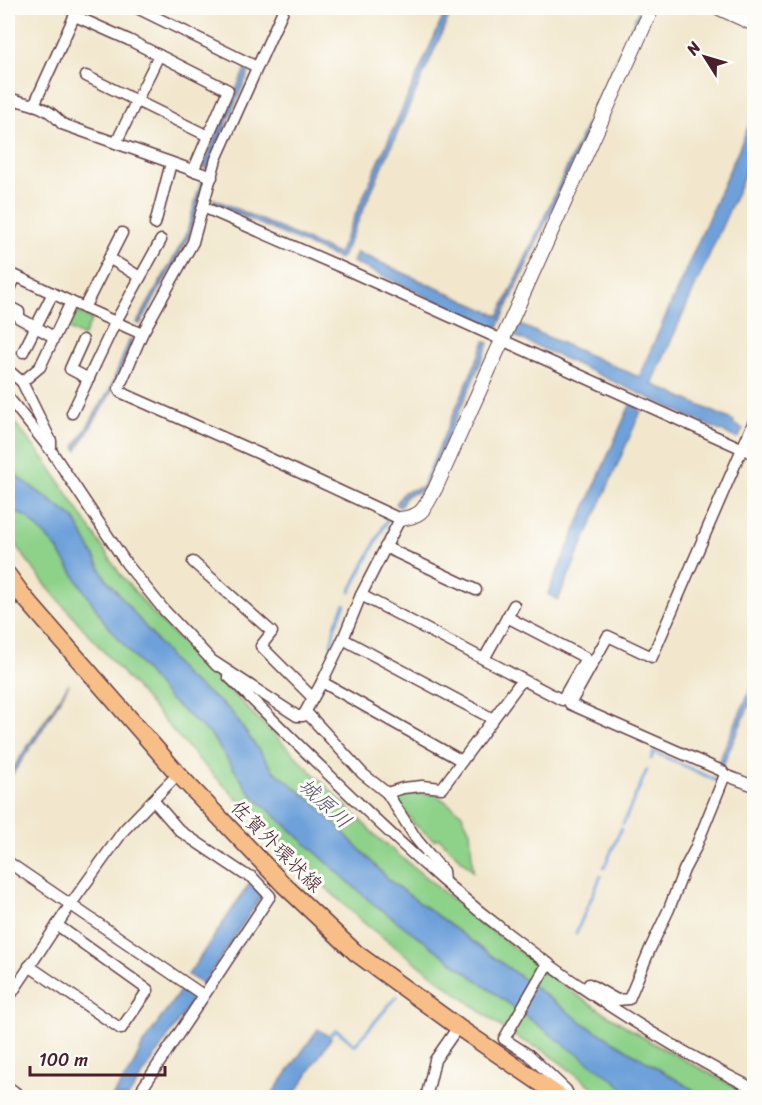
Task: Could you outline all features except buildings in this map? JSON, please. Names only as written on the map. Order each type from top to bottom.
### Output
[{"type":"main road","name":"佐賀外環状線","points":[[8,575],[24,597],[178,774],[284,885],[356,953],[458,1027],[562,1098]]},
{"type":"street","points":[[137,8],[257,67]]},
{"type":"street","points":[[284,8],[216,159],[193,242],[142,334],[119,388],[120,392],[400,519],[412,517],[423,511],[435,489],[652,8]]},
{"type":"street","points":[[719,8],[754,24]]},
{"type":"street","points":[[34,105],[76,12],[228,90],[192,171]]},
{"type":"street","points":[[116,143],[159,55]]},
{"type":"street","points":[[86,76],[207,136]]},
{"type":"street","points":[[8,98],[41,106],[62,124],[212,177]]},
{"type":"street","points":[[155,224],[171,163]]},
{"type":"street","points":[[203,207],[344,268],[754,454]]},
{"type":"street","points":[[84,308],[122,233]]},
{"type":"street","points":[[72,413],[115,322],[161,240]]},
{"type":"street","points":[[109,258],[140,277]]},
{"type":"street","points":[[8,293],[16,276],[142,334]]},
{"type":"street","points":[[23,352],[53,293]]},
{"type":"street","points":[[22,382],[40,367],[71,302]]},
{"type":"street","points":[[8,306],[19,312],[19,318],[54,337]]},
{"type":"street","points":[[83,340],[70,369],[89,379]]},
{"type":"street","points":[[8,370],[22,382],[51,441],[52,452]]},
{"type":"street","points":[[8,397],[52,452],[126,563],[164,610],[380,824],[444,881],[548,963],[635,1022],[709,1066],[754,1089]]},
{"type":"street","points":[[754,421],[652,657],[608,636],[570,704],[754,786]]},
{"type":"street","points":[[214,662],[297,716],[303,716],[322,682],[361,596],[400,519]]},
{"type":"street","points":[[385,547],[476,590]]},
{"type":"street","points":[[193,562],[272,632],[261,646],[313,698]]},
{"type":"street","points":[[361,596],[562,700],[586,658],[507,617]]},
{"type":"street","points":[[484,659],[514,605]]},
{"type":"street","points":[[343,639],[493,719]]},
{"type":"street","points":[[387,793],[422,786],[441,788],[522,680]]},
{"type":"street","points":[[322,682],[462,761]]},
{"type":"street","points":[[306,712],[363,774],[387,793],[417,840],[443,871],[444,881]]},
{"type":"street","points":[[8,999],[71,904],[124,830],[178,774]]},
{"type":"street","points":[[548,963],[565,970],[617,1000],[629,999],[725,775]]},
{"type":"street","points":[[136,1098],[196,990],[270,896],[252,877],[180,831],[153,800]]},
{"type":"street","points":[[8,862],[196,990]]},
{"type":"street","points":[[29,966],[121,1029],[148,990],[57,925]]},
{"type":"street","points":[[548,963],[504,1040],[529,1055],[566,1090],[570,1098]]},
{"type":"street","points":[[426,1098],[435,1060],[458,1027]]},
{"type":"street","points":[[8,1087],[23,1098]]},
{"type":"green space","points":[[72,309],[92,319],[83,337],[64,326]]},
{"type":"green space","points":[[8,415],[48,464],[120,574],[158,619],[377,837],[476,919],[578,996],[649,1041],[754,1097],[705,1097],[586,1025],[390,881],[316,804],[273,770],[230,710],[185,676],[105,577],[74,518],[17,476],[8,459]]},
{"type":"green space","points":[[8,508],[27,517],[56,547],[104,621],[168,698],[211,735],[251,794],[371,902],[616,1081],[630,1097],[606,1097],[546,1052],[512,1035],[365,924],[307,870],[196,757],[48,588],[8,535]]},
{"type":"green space","points":[[411,793],[435,794],[461,813],[470,831],[473,871],[439,838],[434,840],[413,823],[396,798]]},
{"type":"water","points":[[447,8],[453,8],[342,257],[339,259],[213,203],[214,199],[338,254]]},
{"type":"water","points":[[640,8],[644,8],[498,327],[494,328],[353,262],[357,252],[499,316]]},
{"type":"water","points":[[246,67],[250,69],[208,170],[204,168],[206,159]]},
{"type":"water","points":[[754,114],[754,154],[652,384],[734,421],[733,424],[743,429],[739,437],[736,438],[515,336],[518,324],[639,377]]},
{"type":"water","points":[[201,181],[205,182],[189,237],[139,324],[137,323],[186,236]]},
{"type":"water","points":[[130,339],[133,341],[112,391],[77,450],[75,447],[110,389]]},
{"type":"water","points":[[485,341],[489,343],[425,490],[407,495],[400,507],[397,506],[404,492],[422,487]]},
{"type":"water","points":[[630,405],[641,411],[558,600],[548,593]]},
{"type":"water","points":[[8,459],[17,476],[74,518],[105,577],[185,676],[230,710],[273,770],[316,804],[390,881],[586,1025],[705,1097],[630,1097],[616,1081],[371,902],[251,794],[211,735],[168,698],[104,621],[56,547],[27,517],[8,508]]},
{"type":"water","points":[[754,681],[754,694],[722,767],[717,765]]},
{"type":"water","points":[[69,684],[42,730],[8,781],[8,776]]},
{"type":"water","points":[[250,883],[262,895],[203,984],[188,975]]},
{"type":"water","points":[[182,988],[195,996],[128,1097],[112,1097],[133,1066],[143,1044]]},
{"type":"water","points":[[318,1029],[331,1038],[293,1097],[270,1097]]},
{"type":"waterway","points":[[350,592],[388,518]]},
{"type":"waterway","points":[[331,645],[335,625],[345,604]]},
{"type":"waterway","points":[[651,759],[654,752],[717,781]]},
{"type":"waterway","points":[[623,824],[647,770]]},
{"type":"waterway","points":[[604,868],[621,829]]},
{"type":"waterway","points":[[576,933],[601,876]]},
{"type":"waterway","points":[[326,1038],[337,1030],[355,1045],[397,996]]},
{"type":"water label","name":"城原川","points":[[325,803]]}]
